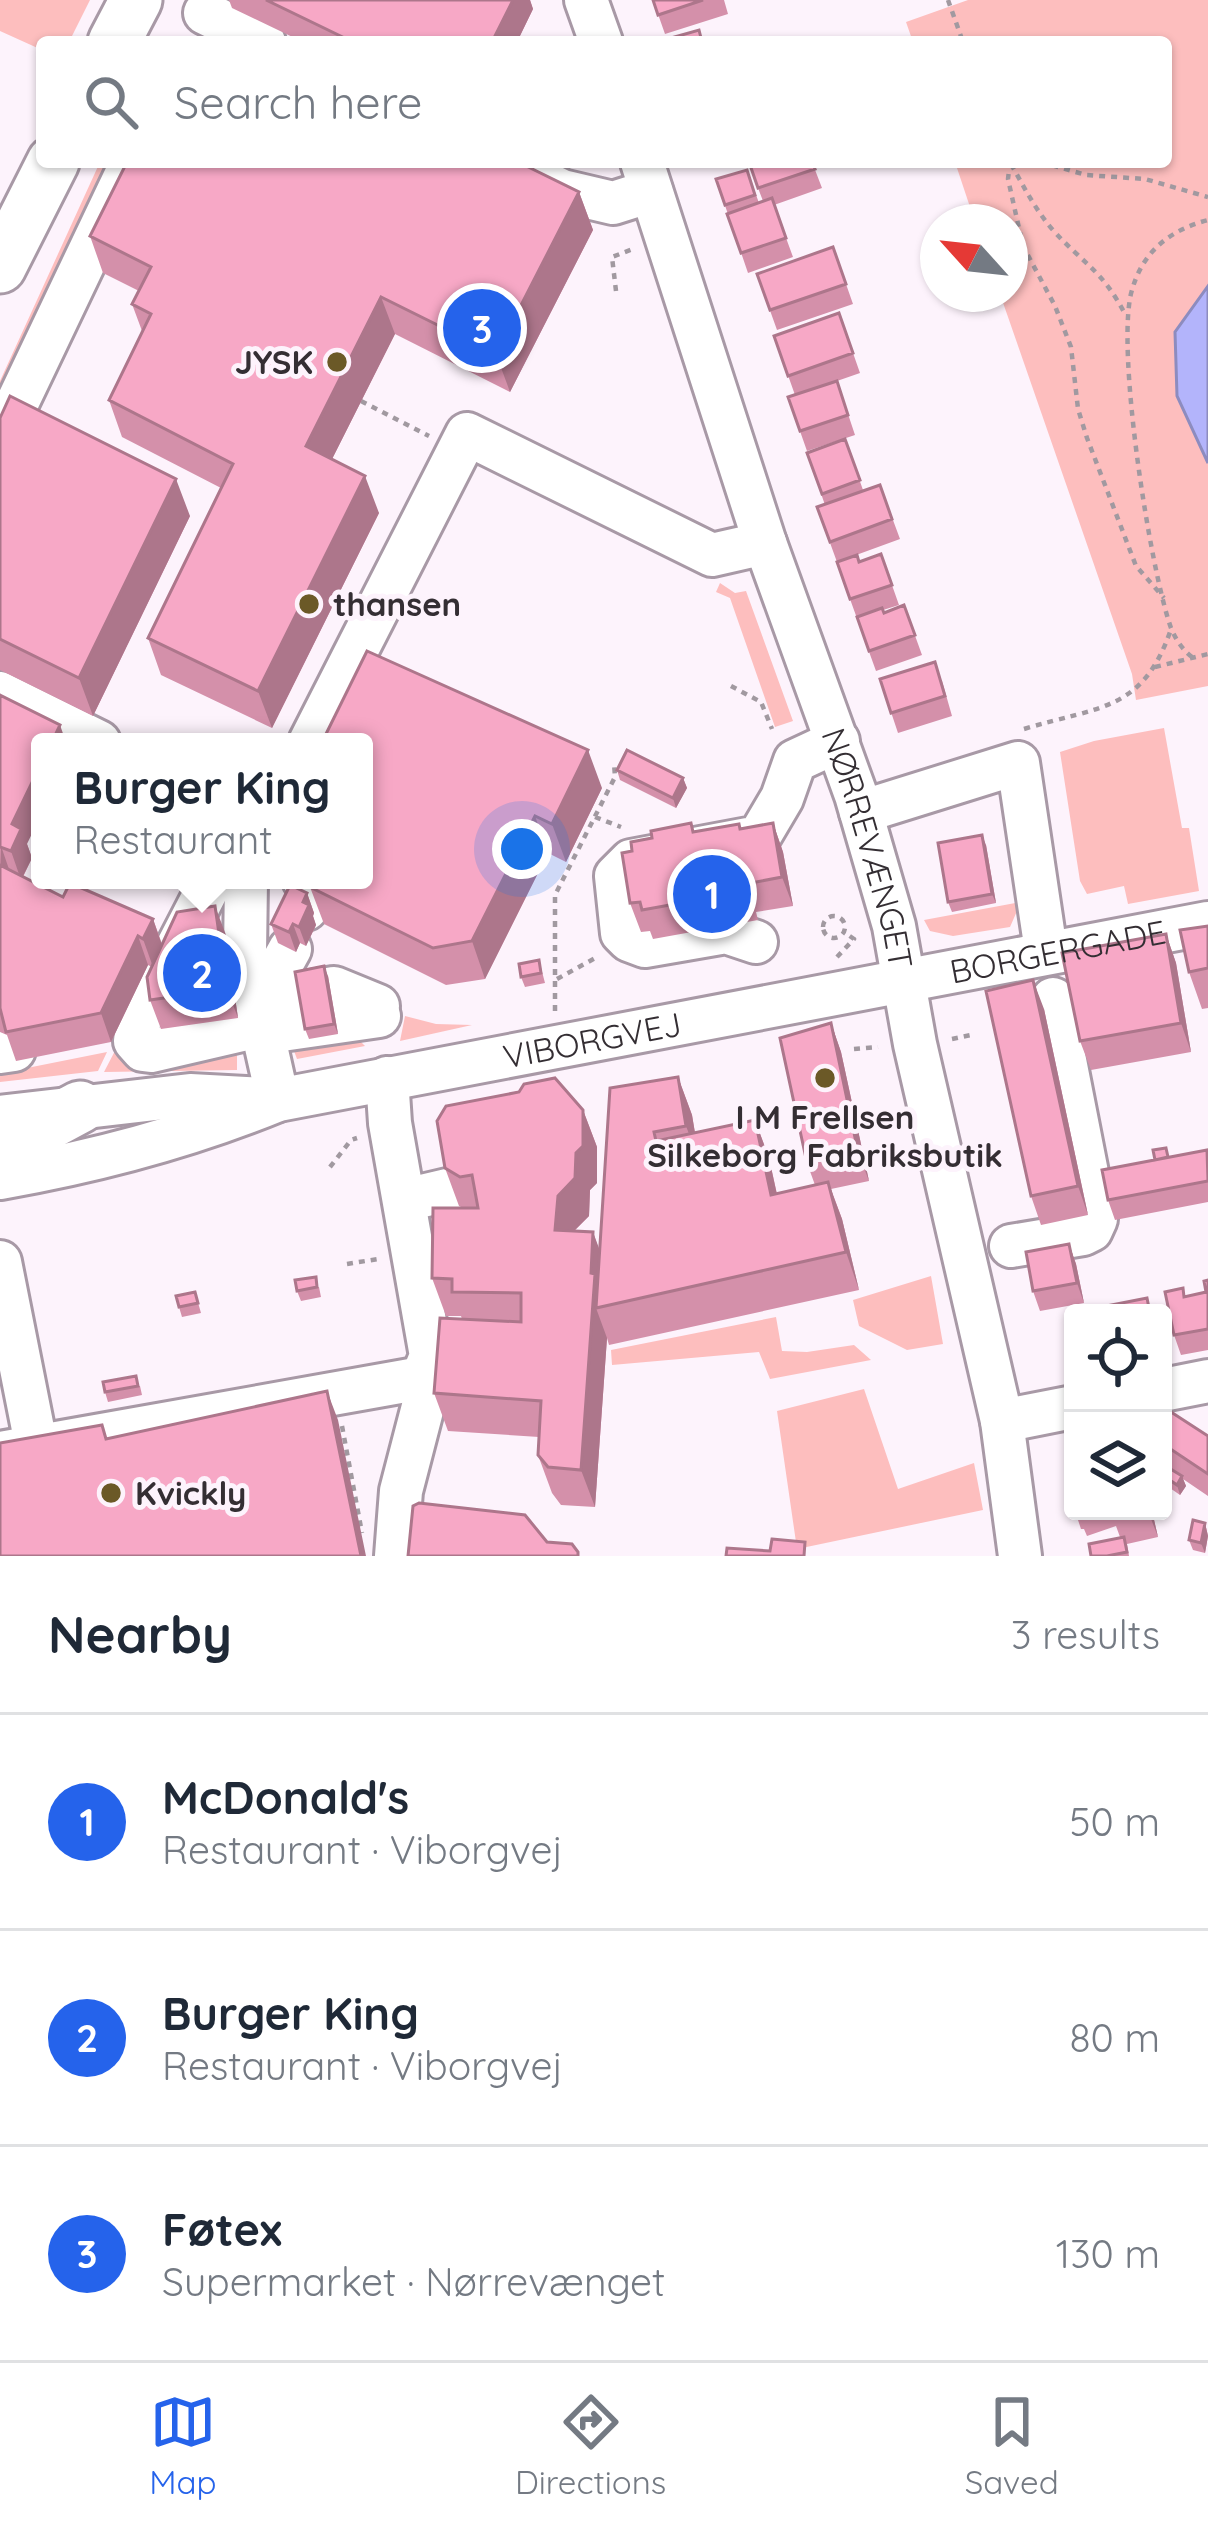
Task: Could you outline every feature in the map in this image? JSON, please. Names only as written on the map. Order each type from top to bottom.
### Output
[{"type":"main road","points":[[117,36],[136,0]]},
{"type":"main road","points":[[0,267],[50,168]]},
{"type":"main road","points":[[0,1150],[80,1107]]},
{"type":"street","points":[[586,0],[599,36]]},
{"type":"street","points":[[203,18],[249,36]]},
{"type":"street","points":[[0,439],[129,168]]},
{"type":"street","points":[[516,168],[562,191],[613,202],[646,176]]},
{"type":"street","name":"NØRREVÆNGET","points":[[646,176],[765,543],[861,812],[905,978],[915,1045],[1002,1421],[1020,1556]]},
{"type":"street","points":[[315,733],[467,434],[712,555],[765,543]]},
{"type":"street","points":[[0,693],[82,733]]},
{"type":"street","points":[[756,942],[726,932],[645,946],[628,940],[622,933],[615,884],[624,865],[759,837],[782,798],[783,745],[838,742]]},
{"type":"street","points":[[861,812],[1018,763],[1046,951]]},
{"type":"street","points":[[207,889],[136,1025],[135,1041],[151,1051],[263,1015],[372,1007]]},
{"type":"street","points":[[246,889],[245,953],[263,1015],[278,1100]]},
{"type":"street","name":"BORGERGADE","points":[[905,978],[1208,923]]},
{"type":"street","points":[[263,1015],[290,949]]},
{"type":"street","name":"VIBORGVEJ","points":[[0,1178],[128,1153],[278,1100],[905,978]]},
{"type":"street","points":[[1011,1246],[1083,1234],[1096,1220],[1053,999]]},
{"type":"street","points":[[379,1544],[401,1491],[427,1391],[422,1378],[431,1356],[386,1078]]},
{"type":"street","name":"VIBORGVEJ","points":[[0,1117],[190,1095],[278,1100]]},
{"type":"street","points":[[404,1200],[456,1188]]},
{"type":"street","points":[[0,1262],[18,1449],[422,1378]]},
{"type":"street","points":[[1172,1388],[1208,1381]]},
{"type":"street","points":[[1002,1421],[1064,1409]]},
{"type":"path","points":[[948,0],[961,36]]},
{"type":"path","points":[[1009,168],[1023,246],[1071,347],[1078,409],[1087,438],[1136,566],[1164,598]]},
{"type":"path","points":[[1013,168],[1036,209],[1094,265],[1126,316]]},
{"type":"path","points":[[1062,168],[1086,175],[1145,179],[1208,197]]},
{"type":"path","points":[[1192,657],[1182,649],[1172,628],[1164,598],[1135,429],[1126,316],[1143,263],[1164,237],[1208,220]]},
{"type":"path","points":[[616,290],[612,257],[628,251]]},
{"type":"path","points":[[1018,763],[1013,733],[1128,698],[1147,681],[1172,628]]},
{"type":"path","points":[[1155,667],[1208,654]]},
{"type":"path","points":[[731,686],[761,702],[783,745]]},
{"type":"path","points":[[555,1047],[555,895],[615,777],[614,763]]},
{"type":"path","points":[[595,817],[610,821]]},
{"type":"path","points":[[816,918],[824,922],[839,917],[844,932],[828,936],[824,922]]},
{"type":"path","points":[[834,960],[854,939],[844,932]]},
{"type":"path","points":[[555,980],[604,953]]},
{"type":"path","points":[[940,1040],[971,1035]]},
{"type":"path","points":[[854,1049],[885,1047]]},
{"type":"path","points":[[330,1167],[351,1140]]},
{"type":"path","points":[[347,1264],[386,1257]]},
{"type":"path","points":[[338,1391],[379,1544]]},
{"type":"shaded area","points":[[0,0],[90,0],[72,36],[36,36],[36,47],[0,31]]},
{"type":"shaded area","points":[[968,0],[1208,0],[1208,686],[1136,700],[1132,674],[1006,312],[1028,312],[1028,204],[969,204],[957,168],[1172,168],[1172,36],[911,36],[906,22]]},
{"type":"shaded area","points":[[97,168],[109,168],[0,390],[0,381]]},
{"type":"shaded area","points":[[720,583],[735,593],[746,591],[793,721],[775,727],[730,598],[716,592]]},
{"type":"shaded area","points":[[1164,728],[1199,891],[1128,904],[1124,886],[1087,894],[1080,881],[1060,752]]},
{"type":"shaded area","points":[[1021,902],[1010,927],[953,936],[930,931],[924,920]]},
{"type":"shaded area","points":[[405,1016],[436,1024],[472,1025],[400,1041]]},
{"type":"shaded area","points":[[357,1038],[365,1046],[297,1059],[294,1051]]},
{"type":"shaded area","points":[[117,1047],[237,1048],[237,1070],[104,1072]]},
{"type":"shaded area","points":[[107,1052],[98,1071],[0,1082],[0,1068],[17,1070]]},
{"type":"shaded area","points":[[931,1276],[943,1344],[907,1350],[859,1326],[853,1300]]},
{"type":"shaded area","points":[[776,1317],[782,1351],[854,1345],[871,1360],[770,1379],[759,1352],[612,1365],[611,1350]]},
{"type":"shaded area","points":[[864,1389],[898,1489],[974,1463],[983,1510],[797,1549],[777,1411]]},
{"type":"water","points":[[1208,286],[1208,463],[1177,396],[1175,332]]},
{"type":"building","points":[[266,0],[513,0],[495,36],[341,36]]},
{"type":"building","points":[[653,0],[703,0],[658,15]]},
{"type":"building","points":[[124,168],[530,168],[579,192],[496,354],[381,297],[306,446],[365,476],[258,691],[148,638],[233,464],[109,400],[151,314],[132,304],[151,267],[90,236]]},
{"type":"building","points":[[751,168],[815,169],[758,188]]},
{"type":"building","points":[[747,170],[755,195],[725,205],[716,179]]},
{"type":"building","points":[[772,198],[786,238],[741,253],[727,214]]},
{"type":"building","points":[[833,247],[846,284],[770,310],[757,274]]},
{"type":"building","points":[[839,313],[853,353],[788,376],[774,336]]},
{"type":"building","points":[[837,381],[848,415],[800,431],[788,397]]},
{"type":"building","points":[[10,396],[176,479],[79,678],[0,639],[0,418]]},
{"type":"building","points":[[845,439],[860,480],[822,494],[807,453]]},
{"type":"building","points":[[880,485],[892,519],[830,542],[817,507]]},
{"type":"building","points":[[881,554],[892,585],[850,599],[837,562],[857,555],[859,562]]},
{"type":"building","points":[[904,605],[915,635],[869,651],[857,617]]},
{"type":"building","points":[[367,651],[588,750],[552,824],[535,816],[472,941],[433,948],[314,889],[373,889],[373,733],[326,733]]},
{"type":"building","points":[[935,662],[945,696],[891,713],[880,679]]},
{"type":"building","points":[[0,695],[60,725],[56,733],[31,733],[31,785],[12,824],[21,829],[11,851],[0,847]]},
{"type":"building","points":[[627,750],[683,778],[673,798],[617,770]]},
{"type":"building","points":[[691,823],[693,832],[773,823],[782,877],[746,884],[748,891],[642,910],[640,902],[630,903],[622,853],[632,851],[631,842],[652,838],[651,831]]},
{"type":"building","points":[[982,835],[992,894],[948,902],[938,843]]},
{"type":"building","points":[[0,865],[31,881],[31,889],[47,889],[63,897],[67,889],[84,889],[153,919],[143,939],[138,936],[101,1013],[6,1032],[0,1008]]},
{"type":"building","points":[[288,889],[307,893],[303,902],[309,905],[299,927],[293,924],[289,932],[271,924]]},
{"type":"building","points":[[215,906],[227,989],[150,1000],[147,977],[177,912]]},
{"type":"building","points":[[1208,926],[1208,968],[1189,972],[1180,930]]},
{"type":"building","points":[[1166,934],[1181,1023],[1080,1041],[1062,953]]},
{"type":"building","points":[[539,960],[541,973],[521,977],[519,964]]},
{"type":"building","points":[[324,966],[334,1024],[305,1029],[295,972]]},
{"type":"building","points":[[1033,980],[1078,1186],[1031,1196],[986,991]]},
{"type":"building","points":[[831,1023],[858,1152],[807,1163],[780,1038]]},
{"type":"building","points":[[678,1077],[686,1126],[654,1132],[656,1141],[755,1120],[771,1195],[828,1182],[846,1252],[596,1308],[610,1088]]},
{"type":"building","points":[[555,1078],[583,1110],[583,1146],[576,1153],[575,1178],[558,1196],[555,1230],[593,1232],[591,1273],[595,1274],[581,1470],[548,1467],[538,1455],[541,1401],[434,1393],[440,1318],[521,1322],[521,1293],[452,1292],[452,1279],[432,1278],[433,1208],[478,1208],[472,1175],[460,1177],[445,1168],[437,1121],[446,1106],[519,1092],[524,1084]]},
{"type":"building","points":[[1166,1148],[1168,1157],[1155,1160],[1153,1150]]},
{"type":"building","points":[[1207,1150],[1208,1181],[1108,1200],[1102,1170]]},
{"type":"building","points":[[1069,1244],[1077,1283],[1033,1291],[1026,1252]]},
{"type":"building","points":[[316,1277],[317,1287],[297,1291],[295,1280]]},
{"type":"building","points":[[1208,1280],[1208,1329],[1174,1335],[1172,1304],[1168,1304],[1165,1292],[1183,1288],[1184,1297],[1206,1292],[1204,1281]]},
{"type":"building","points":[[195,1292],[198,1303],[179,1307],[176,1296]]},
{"type":"building","points":[[1147,1298],[1148,1304],[1116,1304]]},
{"type":"building","points":[[136,1376],[138,1386],[105,1392],[103,1382]]},
{"type":"building","points":[[327,1391],[361,1556],[0,1556],[0,1443],[102,1425],[106,1439]]},
{"type":"building","points":[[1172,1413],[1208,1436],[1208,1474],[1172,1450]]},
{"type":"building","points":[[413,1506],[525,1515],[547,1542],[572,1544],[578,1556],[408,1556]]},
{"type":"building","points":[[1193,1520],[1205,1523],[1201,1543],[1189,1540]]},
{"type":"building","points":[[1124,1537],[1127,1552],[1091,1556],[1089,1544]]},
{"type":"building","points":[[772,1539],[805,1542],[804,1556],[726,1556],[727,1548],[770,1551]]},
{"type":"place","name":"Føtex","points":[[482,328]]},
{"type":"place","name":"JYSK","points":[[337,362]]},
{"type":"place","name":"thansen","points":[[309,604]]},
{"type":"place","name":"McDonald's","points":[[712,894]]},
{"type":"place","name":"Burger King","points":[[202,973]]},
{"type":"place","name":"I M Frellsen Silkeborg Fabriksbutik","points":[[825,1078]]},
{"type":"place","name":"Kvickly","points":[[111,1493]]}]
